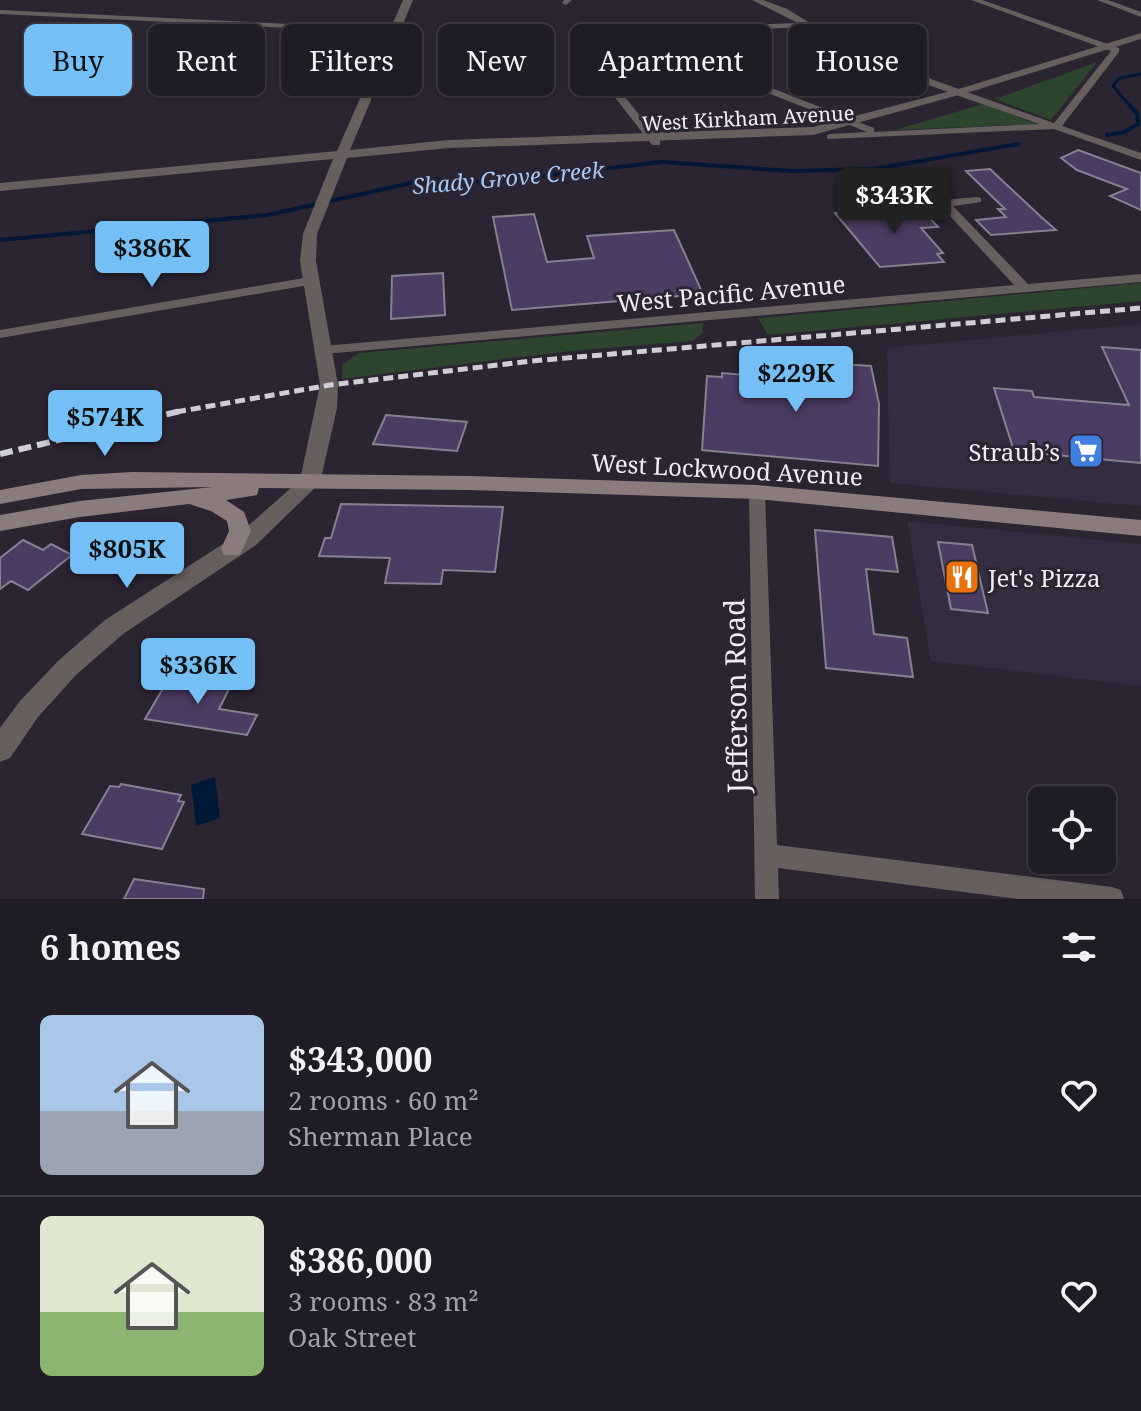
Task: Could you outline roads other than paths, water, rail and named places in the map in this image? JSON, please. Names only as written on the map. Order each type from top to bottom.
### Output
[{"type":"main road","name":"West Lockwood Avenue","points":[[0,497],[81,482],[132,479],[470,483],[757,492],[1141,528]]},
{"type":"main road","name":"West Lockwood Avenue","points":[[0,523],[66,511],[310,483]]},
{"type":"main road","points":[[181,497],[205,501],[235,515],[240,531],[232,549]]},
{"type":"street","points":[[397,24],[408,0]]},
{"type":"street","points":[[756,0],[807,24]]},
{"type":"street","points":[[975,0],[1110,49],[1057,126]]},
{"type":"street","points":[[1101,0],[1141,15]]},
{"type":"street","points":[[0,12],[281,26]]},
{"type":"street","points":[[788,26],[713,33],[707,38],[706,45],[748,82],[870,130]]},
{"type":"street","name":"West Kirkham Avenue","points":[[0,187],[449,144],[831,137],[870,130],[981,98],[1141,36]]},
{"type":"street","name":"West Kirkham Avenue","points":[[653,139],[813,131],[1141,43]]},
{"type":"street","points":[[927,80],[1141,157]]},
{"type":"street","points":[[0,750],[29,709],[57,678],[114,627],[274,519],[310,483],[327,408],[329,385],[310,281],[308,247],[316,214],[367,96]]},
{"type":"street","points":[[619,96],[653,139]]},
{"type":"street","points":[[831,137],[1057,126]]},
{"type":"street","points":[[977,200],[944,203],[1025,289]]},
{"type":"street","name":"West Pacific Avenue","points":[[324,350],[1141,278]]},
{"type":"street","points":[[0,334],[310,281]]},
{"type":"street","name":"Jefferson Road","points":[[757,492],[767,899]]},
{"type":"street","points":[[766,855],[1112,899]]},
{"type":"water","points":[[215,777],[220,818],[196,826],[191,785]]},
{"type":"waterway","name":"Shady Grove Creek","points":[[1131,107],[1113,86],[1119,78],[1141,74]]},
{"type":"waterway","name":"Shady Grove Creek","points":[[1107,135],[1125,132],[1138,124],[1137,114],[1130,105]]},
{"type":"waterway","name":"Shady Grove Creek","points":[[0,240],[268,215],[429,179],[494,182],[661,162],[792,171],[874,169],[1018,144]]},
{"type":"railway","points":[[178,412],[330,385],[532,361],[1141,308]]},
{"type":"railway","points":[[178,412],[185,410]]},
{"type":"railway","points":[[0,454],[178,412]]},
{"type":"place","name":"Straub’s","points":[[1086,451]]},
{"type":"place","name":"Jet's Pizza","points":[[962,577]]}]
